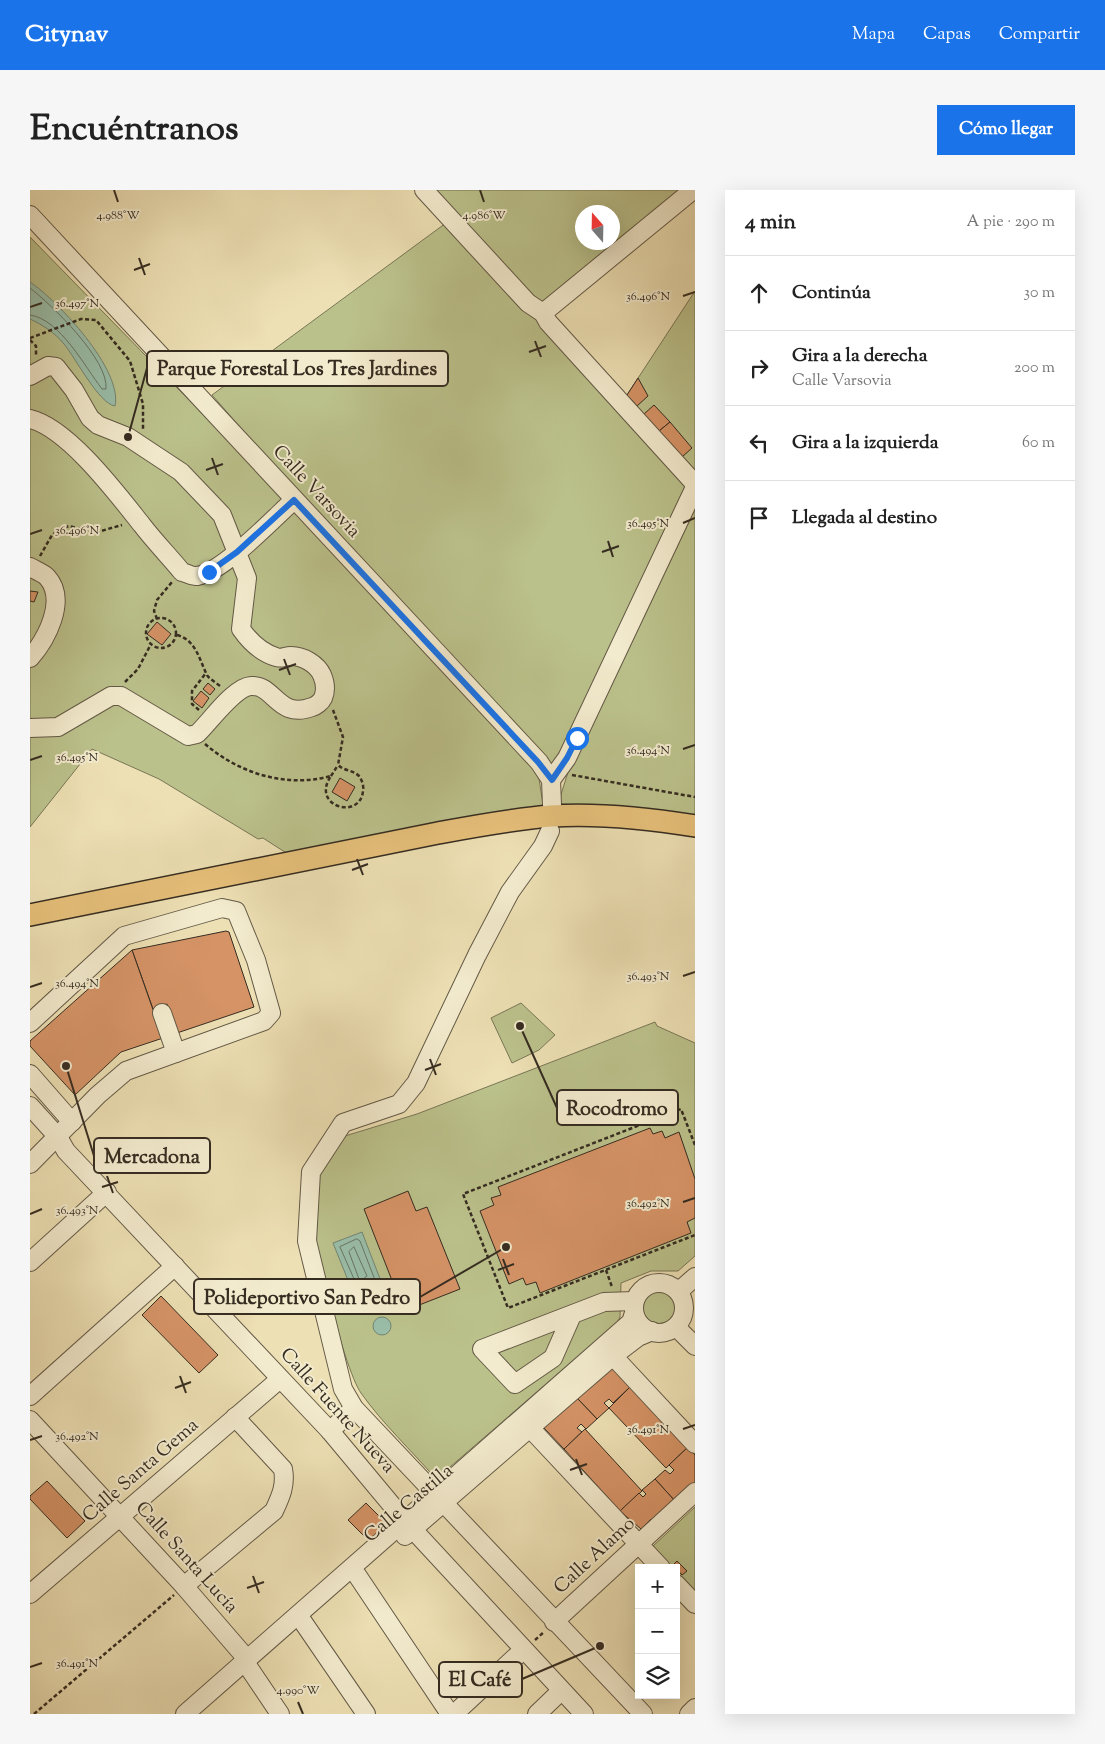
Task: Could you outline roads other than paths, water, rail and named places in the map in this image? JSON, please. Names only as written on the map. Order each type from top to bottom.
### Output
[{"type":"main road","points":[[30,915],[428,834],[497,823],[551,816],[609,816],[658,820],[695,826]]},
{"type":"street","points":[[424,190],[528,303],[543,313],[548,322],[695,485],[555,776],[552,805]]},
{"type":"street","points":[[543,313],[693,190]]},
{"type":"street","name":"Calle Varsovia","points":[[30,215],[538,762],[555,776]]},
{"type":"street","points":[[30,728],[58,727],[110,696],[118,696],[134,702],[175,730],[188,736],[195,735],[241,688],[252,686],[262,689],[290,710],[304,710],[316,706],[323,699],[324,684],[321,674],[313,664],[303,658],[290,656],[278,658],[265,653],[251,643],[241,629],[247,578],[222,516],[181,472],[139,445],[98,425],[90,418],[74,390],[56,367],[48,366],[31,369]]},
{"type":"street","points":[[30,419],[41,422],[73,447],[115,490],[180,570],[196,576],[209,572],[237,552],[294,500]]},
{"type":"street","points":[[30,658],[43,643],[54,616],[55,593],[47,577],[34,570]]},
{"type":"street","name":"Calle Fuente Nueva","points":[[550,831],[543,846],[510,892],[477,955],[416,1083],[400,1104],[344,1123],[310,1172],[307,1241],[343,1389],[354,1408],[554,1622],[643,1714]]},
{"type":"street","points":[[30,1022],[124,936],[222,908],[236,911],[256,960],[271,1013],[264,1021],[126,1072],[98,1095],[30,1164]]},
{"type":"street","points":[[162,1013],[176,1053]]},
{"type":"street","points":[[30,1074],[72,1122]]},
{"type":"street","name":"Calle Fuente Nueva","points":[[30,1106],[58,1137],[66,1152],[106,1192],[330,1431],[410,1526],[584,1714]]},
{"type":"street","points":[[30,1262],[106,1192]]},
{"type":"street","points":[[30,1396],[175,1266]]},
{"type":"street","points":[[679,1291],[695,1277]]},
{"type":"street","points":[[410,1526],[630,1322],[642,1288],[650,1284],[663,1283],[679,1291]]},
{"type":"street","points":[[634,1307],[638,1324],[652,1332],[669,1331],[676,1327],[682,1318],[683,1309],[679,1291]]},
{"type":"street","points":[[572,1315],[553,1358],[515,1384],[482,1349],[604,1302],[634,1307]]},
{"type":"street","points":[[676,1327],[695,1346]]},
{"type":"street","name":"Calle Castilla","points":[[439,1499],[530,1428],[613,1356],[638,1337],[652,1332]]},
{"type":"street","points":[[613,1356],[695,1444]]},
{"type":"street","name":"Calle Santa Gema","points":[[30,1594],[280,1379]]},
{"type":"street","points":[[330,1431],[354,1408]]},
{"type":"street","points":[[184,1586],[274,1511],[282,1493],[285,1480],[283,1470],[235,1417]]},
{"type":"street","name":"Calle Santa Lucía","points":[[30,1420],[184,1586],[248,1664],[280,1714]]},
{"type":"street","points":[[530,1428],[657,1564]]},
{"type":"street","name":"Calle Alamo","points":[[554,1622],[695,1492]]},
{"type":"street","name":"Calle Castilla","points":[[185,1714],[303,1622],[397,1541],[410,1526]]},
{"type":"street","name":"Calle Castilla","points":[[195,1714],[248,1664],[410,1526]]},
{"type":"street","points":[[357,1575],[450,1714]]},
{"type":"street","points":[[680,1588],[695,1604]]},
{"type":"street","points":[[303,1622],[366,1714]]},
{"type":"street","points":[[454,1714],[523,1650]]},
{"type":"street","points":[[537,1714],[561,1691]]},
{"type":"street","points":[[689,1714],[695,1708]]},
{"type":"water","points":[[30,282],[42,291],[71,320],[99,356],[109,374],[115,391],[115,406],[109,403],[95,389],[69,350],[60,340],[40,324],[30,319]]},
{"type":"water","points":[[362,1232],[382,1284],[354,1295],[333,1243]]},
{"type":"water","points":[[382,1317],[389,1319],[391,1326],[389,1333],[382,1335],[375,1333],[373,1326],[375,1319]]},
{"type":"place","name":"Parque Forestal Los Tres Jardines","points":[[128,437]]},
{"type":"place","name":"Rocodromo","points":[[520,1026]]},
{"type":"place","name":"Mercadona","points":[[66,1066]]},
{"type":"place","name":"Polideportivo San Pedro","points":[[506,1247]]},
{"type":"place","name":"El Café","points":[[600,1646]]}]
